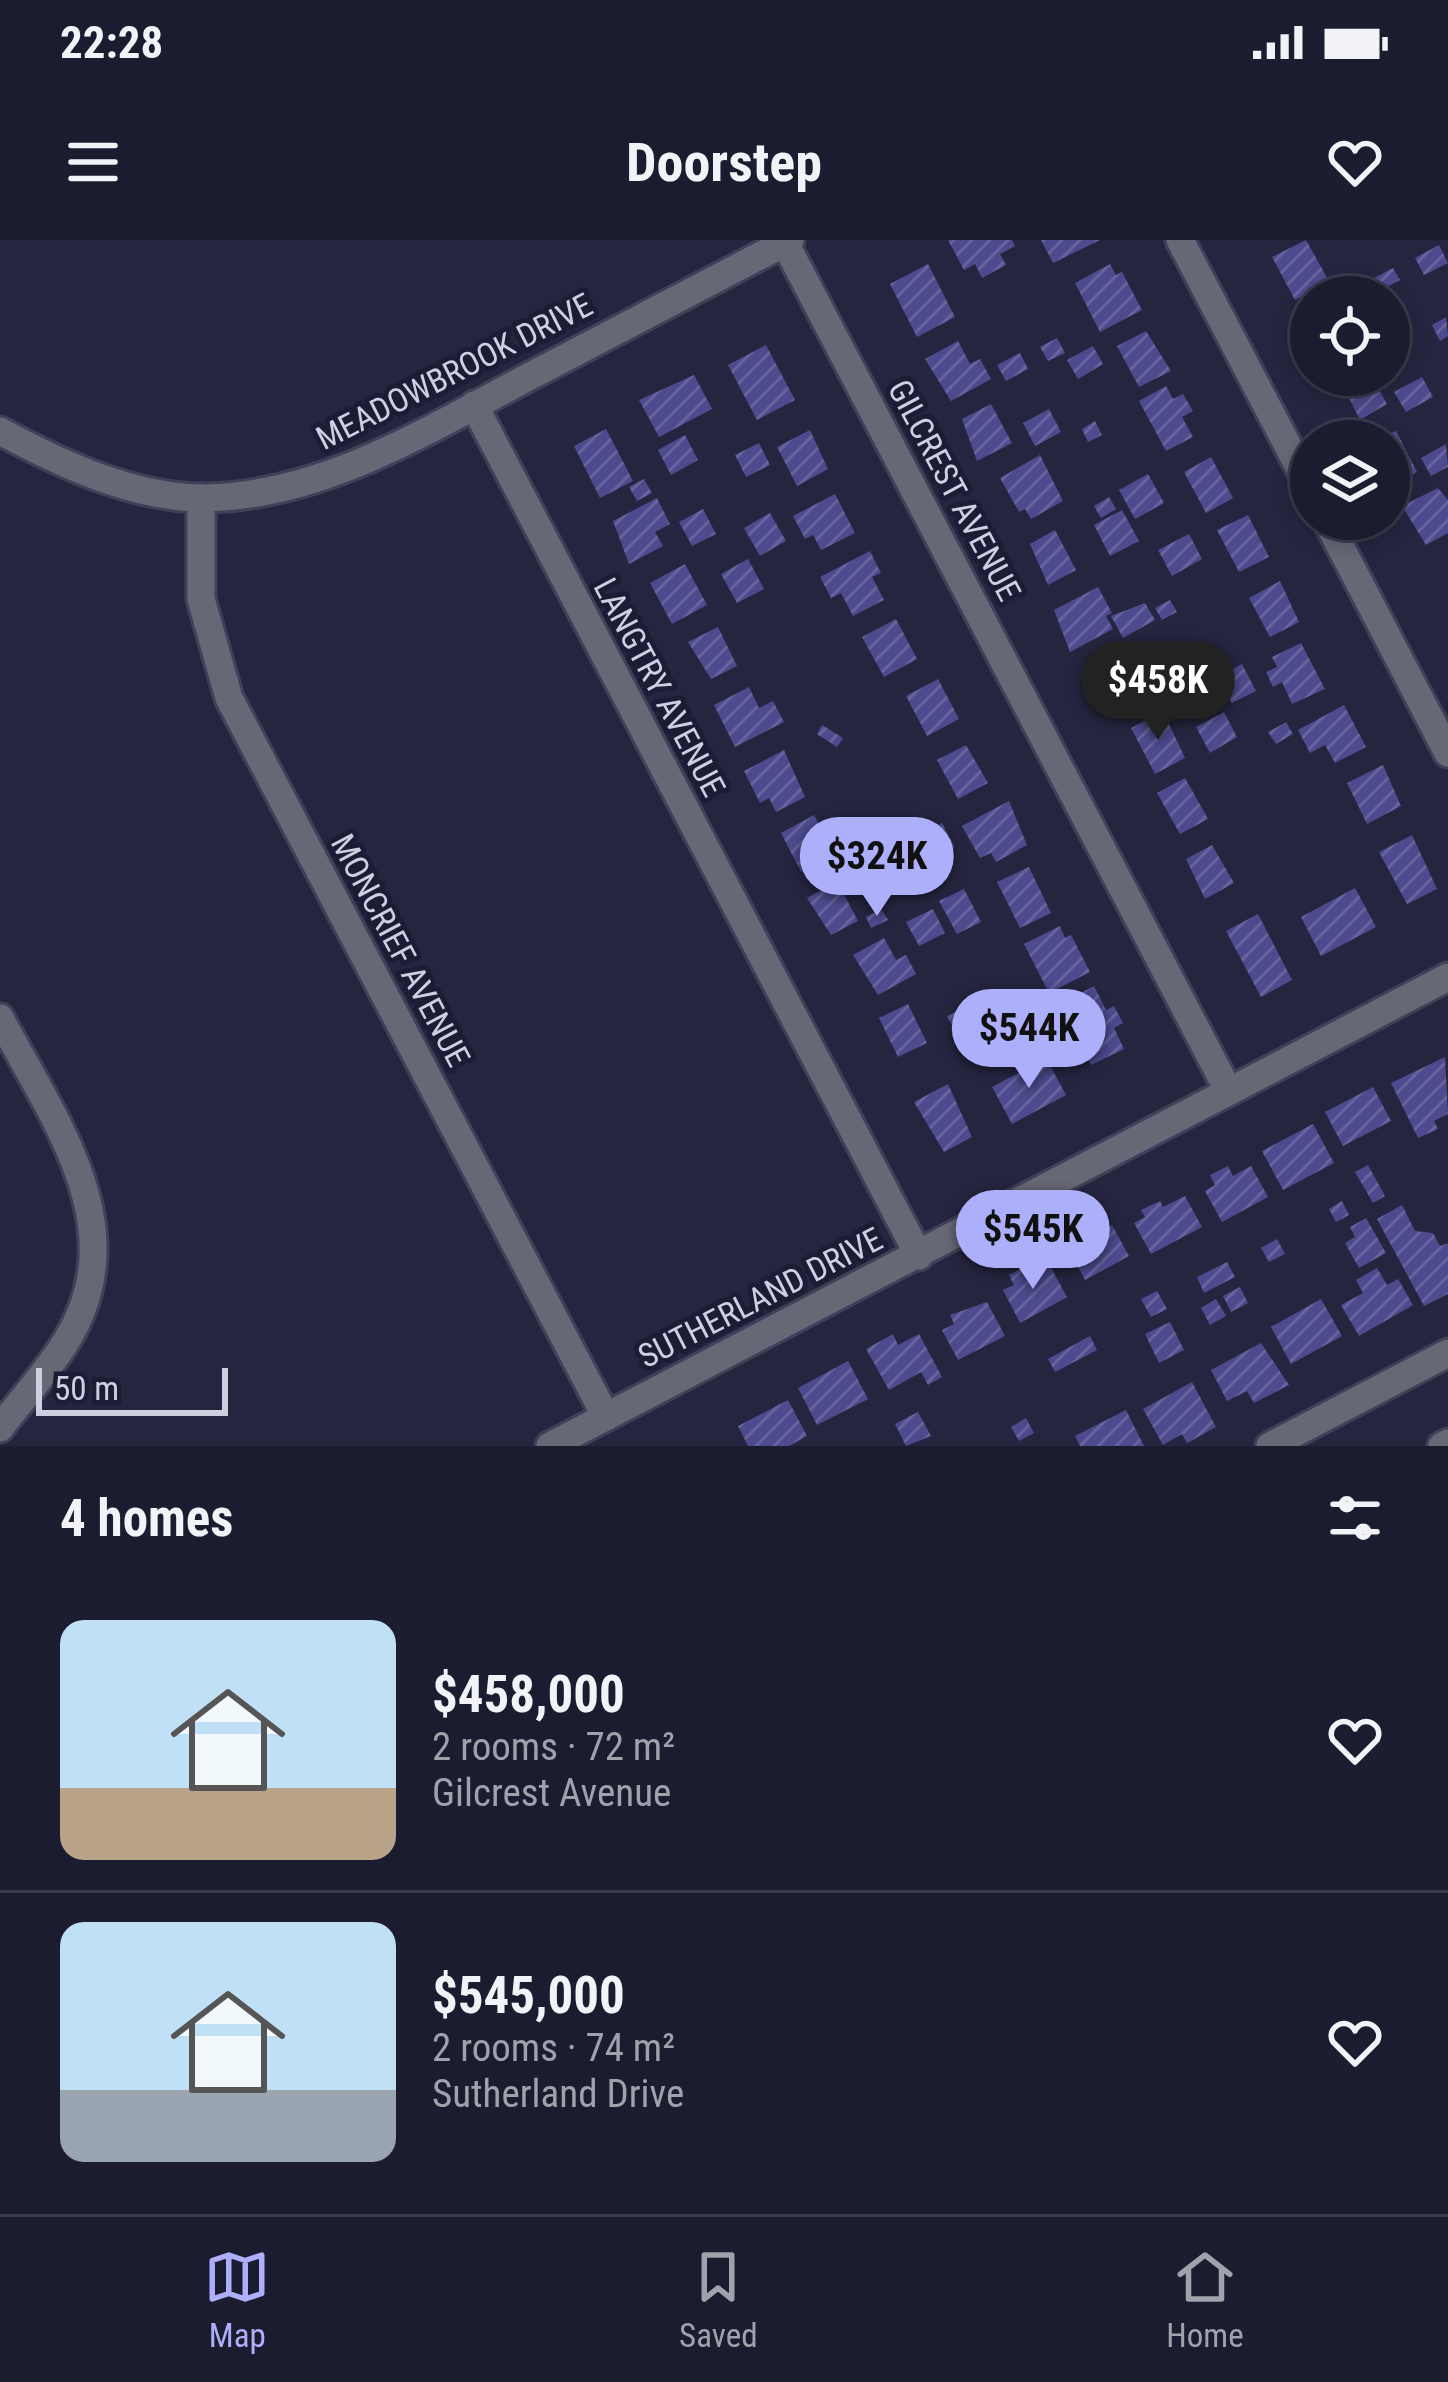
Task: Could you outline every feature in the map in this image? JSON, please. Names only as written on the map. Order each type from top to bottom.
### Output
[{"type":"street","points":[[1180,240],[1290,450]]},
{"type":"street","name":"MEADOWBROOK DRIVE","points":[[0,431],[80,470],[141,489],[201,498],[309,482],[473,405],[787,241]]},
{"type":"street","name":"GILCREST AVENUE","points":[[787,241],[1228,1090]]},
{"type":"street","name":"LANGTRY AVENUE","points":[[473,405],[919,1256]]},
{"type":"street","name":"MONCRIEF AVENUE","points":[[201,498],[200,599],[229,698],[605,1417]]},
{"type":"street","points":[[1337,540],[1448,753]]},
{"type":"street","name":"SUTHERLAND DRIVE","points":[[550,1446],[1448,976]]},
{"type":"street","points":[[0,1018],[82,1177],[94,1217],[96,1251],[91,1286],[67,1340],[0,1428]]},
{"type":"street","points":[[1270,1446],[1448,1353]]},
{"type":"building","points":[[948,240],[1012,240],[1015,246],[1000,254],[1006,265],[982,278],[975,264],[964,270]]},
{"type":"building","points":[[1041,240],[1100,240],[1053,263]]},
{"type":"building","points":[[1306,240],[1326,276],[1290,276],[1290,291],[1272,257]]},
{"type":"building","points":[[1439,245],[1448,263],[1424,275],[1415,258]]},
{"type":"building","points":[[928,264],[955,317],[917,337],[890,284]]},
{"type":"building","points":[[1110,264],[1116,275],[1122,272],[1142,310],[1100,332],[1075,283]]},
{"type":"building","points":[[1446,317],[1448,336],[1440,341],[1432,325]]},
{"type":"building","points":[[1146,331],[1171,371],[1139,387],[1117,346]]},
{"type":"building","points":[[1057,338],[1065,353],[1048,361],[1040,347]]},
{"type":"building","points":[[958,341],[970,364],[980,359],[991,379],[951,401],[925,359]]},
{"type":"building","points":[[766,345],[795,400],[757,420],[728,365]]},
{"type":"building","points":[[1093,346],[1103,364],[1078,379],[1067,360]]},
{"type":"building","points":[[1020,353],[1028,369],[1006,381],[997,365]]},
{"type":"building","points":[[694,375],[712,409],[659,437],[639,400]]},
{"type":"building","points":[[1422,377],[1433,397],[1406,412],[1396,396],[1410,396],[1410,383]]},
{"type":"building","points":[[1166,386],[1173,399],[1183,394],[1193,411],[1182,417],[1193,437],[1166,451],[1139,401]]},
{"type":"building","points":[[1348,396],[1383,396],[1387,404],[1360,420]]},
{"type":"building","points":[[991,404],[1012,443],[977,461],[962,419]]},
{"type":"building","points":[[1049,409],[1061,432],[1035,446],[1023,423]]},
{"type":"building","points":[[1095,421],[1102,435],[1088,442],[1082,429]]},
{"type":"building","points":[[606,429],[633,481],[600,498],[574,446]]},
{"type":"building","points":[[810,430],[828,469],[797,486],[777,447]]},
{"type":"building","points":[[685,435],[698,460],[671,475],[658,450]]},
{"type":"building","points":[[759,443],[770,465],[746,477],[735,455]]},
{"type":"building","points":[[1446,444],[1448,467],[1431,476],[1421,458]]},
{"type":"building","points":[[1040,455],[1063,501],[1031,519],[1025,509],[1019,512],[1000,478]]},
{"type":"building","points":[[1211,457],[1233,498],[1206,513],[1184,472]]},
{"type":"building","points":[[1148,474],[1164,503],[1135,519],[1119,490]]},
{"type":"building","points":[[644,479],[652,493],[637,501],[629,487]]},
{"type":"building","points":[[1438,488],[1448,500],[1448,533],[1426,545],[1410,519],[1410,502]]},
{"type":"building","points":[[835,494],[855,533],[821,550],[813,535],[805,539],[793,516]]},
{"type":"building","points":[[1109,497],[1116,509],[1101,518],[1094,506]]},
{"type":"building","points":[[657,498],[670,524],[655,532],[663,546],[629,564],[613,521]]},
{"type":"building","points":[[703,509],[716,534],[692,546],[679,522]]},
{"type":"building","points":[[1122,510],[1139,541],[1110,556],[1094,525]]},
{"type":"building","points":[[770,513],[786,541],[760,556],[744,528]]},
{"type":"building","points":[[1248,515],[1269,557],[1239,572],[1217,530]]},
{"type":"building","points":[[1055,530],[1076,570],[1048,585],[1030,544]]},
{"type":"building","points":[[1189,534],[1202,559],[1172,576],[1158,550]]},
{"type":"building","points":[[870,551],[881,573],[872,577],[884,600],[853,616],[841,593],[831,598],[820,577]]},
{"type":"building","points":[[748,559],[764,589],[737,603],[721,574]]},
{"type":"building","points":[[685,564],[707,605],[672,624],[650,583]]},
{"type":"building","points":[[1280,581],[1299,622],[1270,637],[1249,598]]},
{"type":"building","points":[[1098,587],[1112,613],[1106,616],[1113,629],[1070,652],[1054,610]]},
{"type":"building","points":[[1170,600],[1177,612],[1162,620],[1155,608]]},
{"type":"building","points":[[1145,603],[1155,620],[1123,638],[1111,616]]},
{"type":"building","points":[[896,619],[917,659],[884,677],[862,637]]},
{"type":"building","points":[[718,627],[737,666],[711,679],[688,642]]},
{"type":"building","points":[[1301,643],[1325,689],[1292,704],[1282,682],[1273,687],[1266,672],[1277,667],[1272,657]]},
{"type":"building","points":[[1126,652],[1147,691],[1115,709],[1093,670]]},
{"type":"building","points":[[1179,656],[1192,681],[1169,694],[1156,669]]},
{"type":"building","points":[[1242,664],[1256,691],[1232,703],[1218,677]]},
{"type":"building","points":[[938,679],[959,719],[927,736],[906,696]]},
{"type":"building","points":[[749,687],[759,708],[773,701],[784,722],[735,747],[714,705]]},
{"type":"building","points":[[1344,705],[1366,747],[1335,763],[1325,745],[1310,753],[1298,730]]},
{"type":"building","points":[[1163,711],[1185,758],[1155,774],[1131,728]]},
{"type":"building","points":[[1224,712],[1237,737],[1210,753],[1196,727]]},
{"type":"building","points":[[1286,722],[1293,734],[1276,744],[1268,732]]},
{"type":"building","points":[[822,725],[843,738],[837,747],[817,734]]},
{"type":"building","points":[[966,745],[988,783],[958,799],[937,760]]},
{"type":"building","points":[[784,750],[805,797],[776,812],[769,798],[760,803],[744,771]]},
{"type":"building","points":[[1383,765],[1401,806],[1367,824],[1347,783]]},
{"type":"building","points":[[1185,778],[1208,819],[1180,834],[1157,793]]},
{"type":"building","points":[[1009,801],[1027,845],[996,862],[991,853],[980,858],[962,826]]},
{"type":"building","points":[[814,815],[835,854],[801,872],[781,833]]},
{"type":"building","points":[[942,823],[955,847],[930,859],[917,835]]},
{"type":"building","points":[[1412,835],[1437,889],[1407,904],[1379,852]]},
{"type":"building","points":[[1212,845],[1234,883],[1205,899],[1186,859]]},
{"type":"building","points":[[1029,867],[1051,913],[1020,928],[997,882]]},
{"type":"building","points":[[837,881],[858,921],[831,935],[807,898]]},
{"type":"building","points":[[1355,888],[1376,927],[1321,956],[1301,917]]},
{"type":"building","points":[[964,889],[981,922],[957,934],[939,901]]},
{"type":"building","points":[[881,909],[888,920],[871,928],[866,917]]},
{"type":"building","points":[[933,909],[945,933],[919,946],[906,922]]},
{"type":"building","points":[[1258,914],[1292,980],[1261,997],[1226,931]]},
{"type":"building","points":[[1060,926],[1065,938],[1071,935],[1090,972],[1049,993],[1024,944]]},
{"type":"building","points":[[884,938],[896,960],[906,955],[916,974],[878,995],[853,955]]},
{"type":"building","points":[[1094,986],[1106,1010],[1114,1006],[1123,1023],[1114,1028],[1124,1049],[1091,1065],[1060,1004]]},
{"type":"building","points":[[974,1003],[986,1027],[960,1041],[947,1016]]},
{"type":"building","points":[[908,1004],[927,1043],[898,1057],[879,1018]]},
{"type":"building","points":[[1445,1057],[1448,1114],[1434,1121],[1438,1129],[1418,1138],[1391,1083]]},
{"type":"building","points":[[1046,1058],[1066,1095],[1012,1124],[992,1087]]},
{"type":"building","points":[[948,1084],[972,1137],[944,1152],[914,1102]]},
{"type":"building","points":[[1373,1087],[1391,1121],[1343,1146],[1325,1112]]},
{"type":"building","points":[[1313,1124],[1334,1163],[1283,1190],[1262,1151]]},
{"type":"building","points":[[1368,1165],[1385,1196],[1373,1203],[1355,1172]]},
{"type":"building","points":[[1228,1166],[1233,1176],[1251,1166],[1268,1197],[1222,1222],[1205,1191],[1215,1185],[1210,1175]]},
{"type":"building","points":[[1185,1196],[1202,1227],[1151,1254],[1134,1223],[1145,1217],[1141,1210],[1160,1201],[1163,1207]]},
{"type":"building","points":[[1342,1201],[1349,1215],[1336,1222],[1329,1209]]},
{"type":"building","points":[[1402,1205],[1415,1231],[1433,1233],[1440,1246],[1448,1243],[1448,1294],[1424,1306],[1377,1219]]},
{"type":"building","points":[[1366,1218],[1386,1253],[1359,1268],[1345,1243],[1355,1237],[1350,1227]]},
{"type":"building","points":[[1112,1225],[1129,1256],[1085,1280],[1069,1250]]},
{"type":"building","points":[[1277,1239],[1285,1254],[1269,1262],[1261,1248]]},
{"type":"building","points":[[1227,1262],[1235,1277],[1204,1293],[1197,1277]]},
{"type":"building","points":[[1025,1266],[1030,1276],[1050,1266],[1067,1297],[1020,1323],[1003,1290],[1014,1285],[1009,1275]]},
{"type":"building","points":[[1377,1268],[1387,1285],[1398,1279],[1413,1305],[1359,1336],[1341,1305],[1363,1293],[1356,1280]]},
{"type":"building","points":[[1240,1287],[1248,1303],[1231,1312],[1223,1296]]},
{"type":"building","points":[[1157,1291],[1167,1309],[1151,1317],[1141,1299]]},
{"type":"building","points":[[1216,1299],[1226,1316],[1210,1325],[1201,1308]]},
{"type":"building","points":[[1321,1299],[1342,1336],[1291,1364],[1271,1327]]},
{"type":"building","points":[[987,1302],[1005,1336],[958,1360],[942,1330],[954,1324],[950,1315]]},
{"type":"building","points":[[1170,1322],[1184,1350],[1159,1363],[1145,1334]]},
{"type":"building","points":[[893,1334],[898,1345],[919,1334],[942,1377],[928,1385],[921,1372],[889,1390],[866,1349]]},
{"type":"building","points":[[1090,1336],[1097,1350],[1055,1372],[1048,1359]]},
{"type":"building","points":[[1261,1343],[1289,1385],[1254,1403],[1247,1391],[1227,1401],[1211,1370]]},
{"type":"building","points":[[848,1361],[868,1399],[817,1425],[798,1388]]},
{"type":"building","points":[[1192,1382],[1216,1427],[1187,1443],[1182,1434],[1163,1445],[1143,1409]]},
{"type":"building","points":[[788,1400],[807,1436],[789,1446],[748,1446],[738,1426]]},
{"type":"building","points":[[1126,1410],[1144,1446],[1080,1446],[1075,1436]]},
{"type":"building","points":[[918,1412],[931,1436],[906,1446],[895,1424]]},
{"type":"building","points":[[1026,1418],[1034,1433],[1019,1441],[1011,1427]]}]
